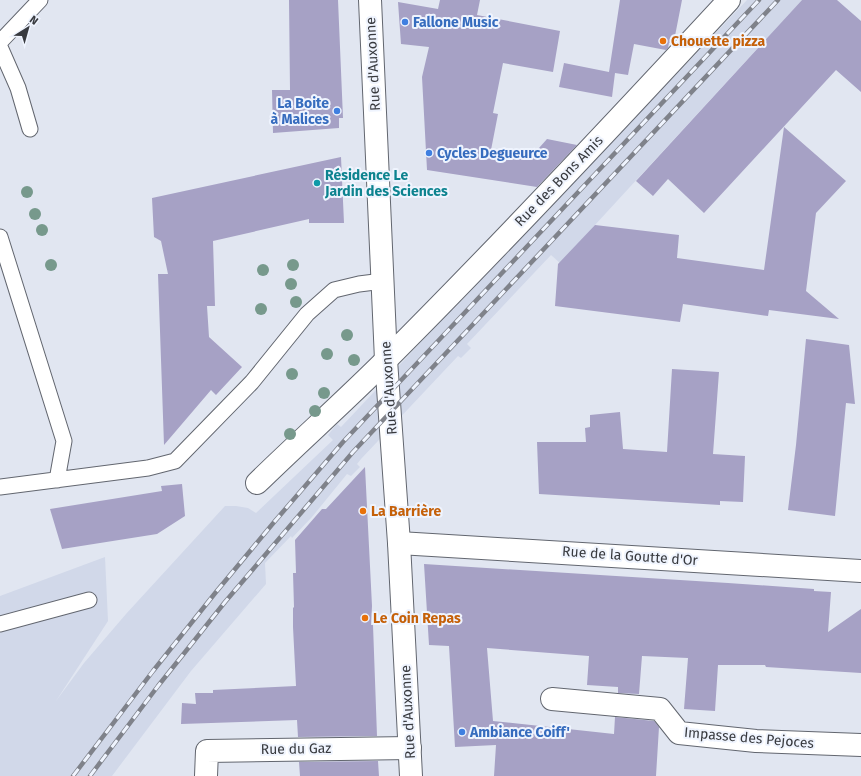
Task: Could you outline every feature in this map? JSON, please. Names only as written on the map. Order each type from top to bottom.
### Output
[{"type":"street","name":"Rue d'Auxonne","points":[[370,0],[386,360],[399,543],[411,776]]},
{"type":"street","name":"Rue des Bons Amis","points":[[257,483],[386,360],[566,176],[729,0]]},
{"type":"street","name":"Rue de la Goutte d'Or","points":[[399,543],[861,571]]},
{"type":"street","name":"Impasse des Pejoces","points":[[552,699],[660,709],[679,733],[756,741],[861,745]]},
{"type":"street","name":"Rue du Gaz","points":[[206,776],[207,751],[410,748]]},
{"type":"lane","points":[[0,42],[40,0]]},
{"type":"lane","points":[[0,47],[18,88],[30,129]]},
{"type":"lane","points":[[0,237],[64,441],[57,480]]},
{"type":"lane","points":[[0,487],[148,468],[175,461],[252,382],[307,314],[334,290],[359,284],[383,281]]},
{"type":"lane","points":[[0,624],[88,600]]},
{"type":"shaded area","points":[[747,0],[802,0],[560,263],[551,255],[467,344],[471,348],[461,358],[458,356],[361,459],[357,464],[360,467],[351,476],[347,474],[312,517],[265,563],[266,584],[191,671],[112,776],[0,776],[0,596],[105,557],[108,621],[56,701],[84,663],[126,614],[225,506],[248,508],[256,513],[333,440],[328,435],[337,424],[341,427],[441,321],[448,306],[453,310]]},
{"type":"building","points":[[289,0],[338,0],[343,118],[339,118],[339,128],[273,133],[272,90],[290,90]]},
{"type":"building","points":[[440,0],[480,0],[477,15],[560,31],[553,72],[503,63],[493,113],[498,114],[491,150],[531,157],[547,139],[577,145],[537,187],[427,170],[422,77],[429,47],[401,44],[398,2],[438,9]]},
{"type":"building","points":[[620,0],[682,0],[674,41],[669,43],[666,50],[634,44],[628,75],[615,73],[612,97],[559,87],[564,63],[609,72]]},
{"type":"building","points":[[802,0],[837,0],[861,21],[861,92],[836,70],[704,213],[668,179],[653,196],[636,181]]},
{"type":"building","points":[[784,127],[846,181],[816,213],[806,291],[839,319],[769,310],[768,316],[683,304],[680,322],[555,306],[558,264],[595,225],[679,235],[677,258],[764,270]]},
{"type":"building","points":[[341,157],[344,223],[309,223],[309,219],[213,241],[215,306],[207,306],[209,337],[242,367],[216,395],[211,390],[164,445],[158,274],[168,274],[161,241],[154,237],[152,198]]},
{"type":"building","points":[[806,339],[849,345],[855,404],[846,403],[835,516],[788,510]]},
{"type":"building","points":[[672,369],[719,372],[713,454],[745,456],[743,502],[720,501],[720,505],[539,494],[537,442],[586,442],[585,428],[590,427],[590,415],[620,412],[623,449],[667,452]]},
{"type":"building","points":[[365,467],[377,736],[298,737],[297,720],[181,724],[182,703],[196,704],[195,693],[213,693],[213,690],[296,686],[293,627],[293,573],[296,573],[295,540],[322,509],[326,509]]},
{"type":"building","points":[[182,484],[185,516],[157,534],[62,549],[50,509],[162,491],[161,486]]},
{"type":"building","points":[[424,564],[728,583],[814,589],[814,591],[831,592],[828,632],[861,609],[861,673],[766,667],[765,665],[718,665],[715,711],[684,709],[688,658],[642,656],[639,694],[618,693],[618,687],[587,685],[589,656],[487,648],[493,721],[614,734],[615,717],[654,721],[659,727],[656,776],[494,776],[496,745],[455,747],[449,646],[429,645]]},
{"type":"building","points":[[378,761],[379,776],[300,776],[299,762]]},
{"type":"railway","points":[[73,776],[153,671],[216,592],[343,442],[759,0]]},
{"type":"railway","points":[[90,776],[158,686],[225,602],[353,452],[778,0]]},
{"type":"place","name":"Fallone Music","points":[[405,22]]},
{"type":"place","name":"Chouette pizza","points":[[663,41]]},
{"type":"place","name":"La Boite à Malices","points":[[337,111]]},
{"type":"place","name":"Cycles Degueurce","points":[[429,153]]},
{"type":"place","name":"Résidence Le Jardin des Sciences","points":[[317,183]]},
{"type":"place","name":"La Barrière","points":[[363,511]]},
{"type":"place","name":"Le Coin Repas","points":[[365,618]]},
{"type":"place","name":"Ambiance Coiff'","points":[[462,732]]}]
